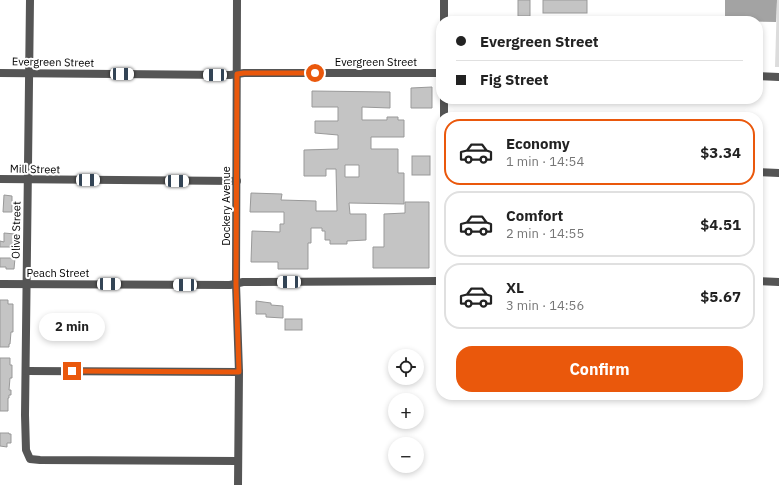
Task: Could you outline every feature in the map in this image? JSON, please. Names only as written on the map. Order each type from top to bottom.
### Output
[{"type":"street","name":"Olive Street","points":[[30,0],[26,371],[26,450],[30,459],[238,461]]},
{"type":"street","name":"Dockery Avenue","points":[[237,0],[236,284],[239,372],[238,485]]},
{"type":"street","points":[[444,0],[444,16]]},
{"type":"street","name":"Evergreen Street","points":[[0,73],[230,75],[244,73],[436,74]]},
{"type":"street","points":[[763,76],[779,77]]},
{"type":"street","points":[[763,172],[779,173]]},
{"type":"street","name":"Mill Street","points":[[0,179],[237,182]]},
{"type":"street","name":"Peach Street","points":[[0,284],[230,285],[251,282],[436,281]]},
{"type":"street","points":[[763,282],[779,282]]},
{"type":"street","points":[[26,371],[239,372]]},
{"type":"shaded area","points":[[725,0],[777,0],[776,22],[763,22],[763,16],[725,16]]},
{"type":"shaded area","points":[[777,0],[779,0],[779,67],[775,67]]},
{"type":"building","points":[[518,0],[530,0],[530,16],[518,16]]},
{"type":"building","points":[[543,0],[587,0],[587,13],[543,13]]},
{"type":"building","points":[[432,87],[432,108],[411,108],[411,88]]},
{"type":"building","points":[[312,91],[390,92],[390,108],[362,107],[362,120],[387,120],[387,117],[398,117],[398,120],[404,120],[404,137],[371,137],[371,149],[398,149],[398,173],[404,173],[404,204],[349,203],[350,214],[366,214],[366,240],[347,241],[347,244],[330,244],[330,240],[325,240],[325,231],[322,231],[322,228],[311,228],[311,243],[308,243],[308,269],[278,269],[278,262],[251,262],[252,231],[280,232],[280,224],[284,224],[284,212],[250,212],[251,193],[282,194],[281,200],[316,201],[316,211],[337,211],[336,169],[326,169],[326,176],[304,176],[304,150],[338,149],[338,135],[315,133],[315,121],[338,121],[338,107],[312,107]],"holes":[[[345,165],[359,165],[359,177],[345,177]]]},
{"type":"building","points":[[412,156],[430,156],[430,175],[412,175]]},
{"type":"building","points":[[4,195],[12,196],[12,212],[3,212]]},
{"type":"building","points":[[405,202],[429,202],[429,268],[373,268],[373,247],[384,247],[384,214],[405,213]]},
{"type":"building","points":[[4,233],[15,234],[14,247],[0,247],[0,241],[4,242]]},
{"type":"building","points":[[0,258],[15,258],[14,269],[0,267]]},
{"type":"building","points":[[0,300],[8,300],[8,304],[13,304],[13,332],[11,332],[9,347],[0,347]]},
{"type":"building","points":[[256,301],[271,303],[271,305],[283,306],[283,318],[266,317],[266,314],[256,314]]},
{"type":"building","points":[[285,319],[302,319],[302,330],[285,330]]},
{"type":"building","points":[[0,358],[10,358],[10,365],[12,365],[12,378],[10,378],[9,390],[11,390],[11,395],[9,395],[8,398],[8,411],[0,411]]},
{"type":"building","points":[[0,433],[11,434],[11,443],[7,443],[7,447],[0,446]]},
{"type":"route","points":[[72,371],[239,372],[236,284],[237,74],[315,73]]}]
